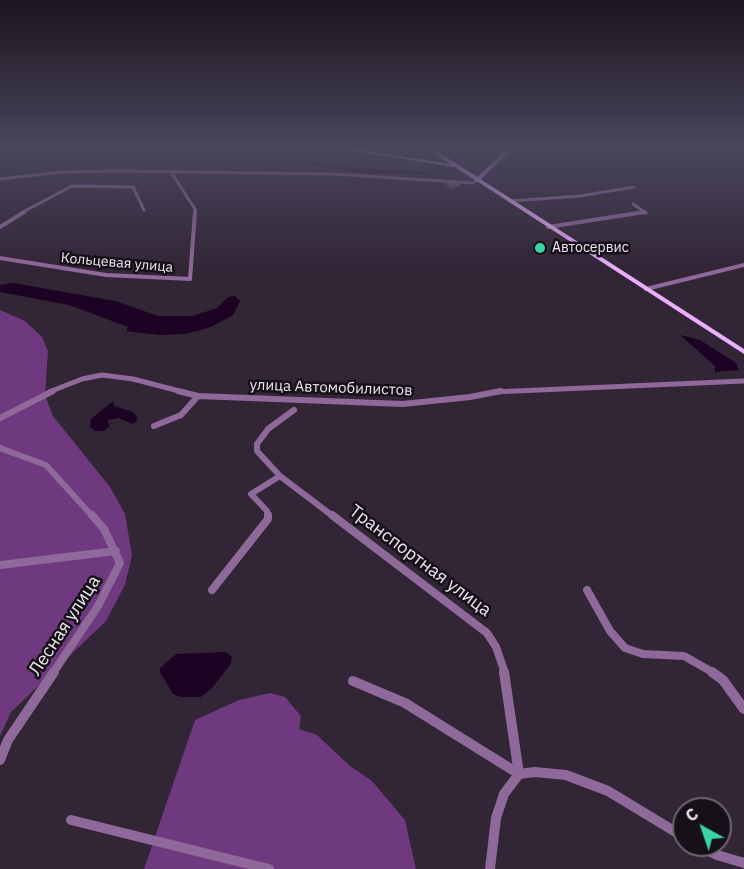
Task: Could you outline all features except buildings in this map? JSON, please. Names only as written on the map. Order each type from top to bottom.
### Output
[{"type":"main road","points":[[492,190],[744,352]]},
{"type":"street","points":[[0,227],[39,202],[65,190]]},
{"type":"street","points":[[133,190],[144,210]]},
{"type":"street","name":"Кольцевая улица","points":[[0,258],[106,274],[168,280],[190,279],[195,208],[183,190]]},
{"type":"street","points":[[510,201],[580,196],[624,190]]},
{"type":"street","points":[[548,227],[646,213],[633,204]]},
{"type":"street","points":[[646,289],[666,282],[744,265]]},
{"type":"street","name":"улица Автомобилистов","points":[[0,418],[37,398],[93,376],[124,377],[198,396],[290,398],[318,403],[403,404],[470,397],[504,390],[744,381]]},
{"type":"street","points":[[154,426],[181,415],[198,396]]},
{"type":"street","name":"Транспортная улица","points":[[294,410],[268,429],[257,444],[257,451],[280,476],[487,633],[504,669],[519,774]]},
{"type":"street","points":[[0,448],[45,465],[104,529],[116,551],[0,565]]},
{"type":"street","points":[[212,590],[268,519],[267,511],[251,494],[280,476]]},
{"type":"street","name":"Лесная улица","points":[[0,760],[14,731],[98,606],[120,563],[116,551]]},
{"type":"street","points":[[587,590],[610,631],[625,648],[643,654],[684,656],[698,662],[723,680],[744,709]]},
{"type":"street","points":[[353,681],[405,703],[519,774],[535,772],[566,775],[608,791],[672,830]]},
{"type":"street","points":[[488,868],[496,818],[504,794],[519,774]]},
{"type":"street","points":[[71,820],[269,869]]},
{"type":"street","points":[[724,857],[744,863]]},
{"type":"shaded area","points":[[13,283],[115,301],[158,316],[193,316],[217,308],[228,297],[235,296],[240,301],[233,315],[211,327],[186,334],[159,335],[126,331],[128,327],[69,305],[0,292],[0,285]]},
{"type":"shaded area","points":[[0,310],[25,321],[42,337],[48,351],[45,395],[53,416],[110,487],[125,514],[132,555],[125,585],[106,621],[11,712],[0,736]]},
{"type":"shaded area","points":[[680,335],[700,340],[736,363],[739,370],[715,372],[715,366]]},
{"type":"shaded area","points":[[113,401],[114,406],[133,412],[138,418],[136,422],[132,424],[119,418],[107,420],[110,426],[104,431],[96,431],[90,427],[91,419]]},
{"type":"shaded area","points":[[226,652],[232,657],[230,665],[212,688],[201,697],[181,697],[173,694],[160,672],[160,668],[176,654]]},
{"type":"shaded area","points":[[270,693],[285,697],[301,716],[299,729],[317,735],[350,766],[372,781],[405,820],[416,869],[144,869],[195,720],[239,700]]},
{"type":"place","name":"Автосервис","points":[[540,248]]}]
